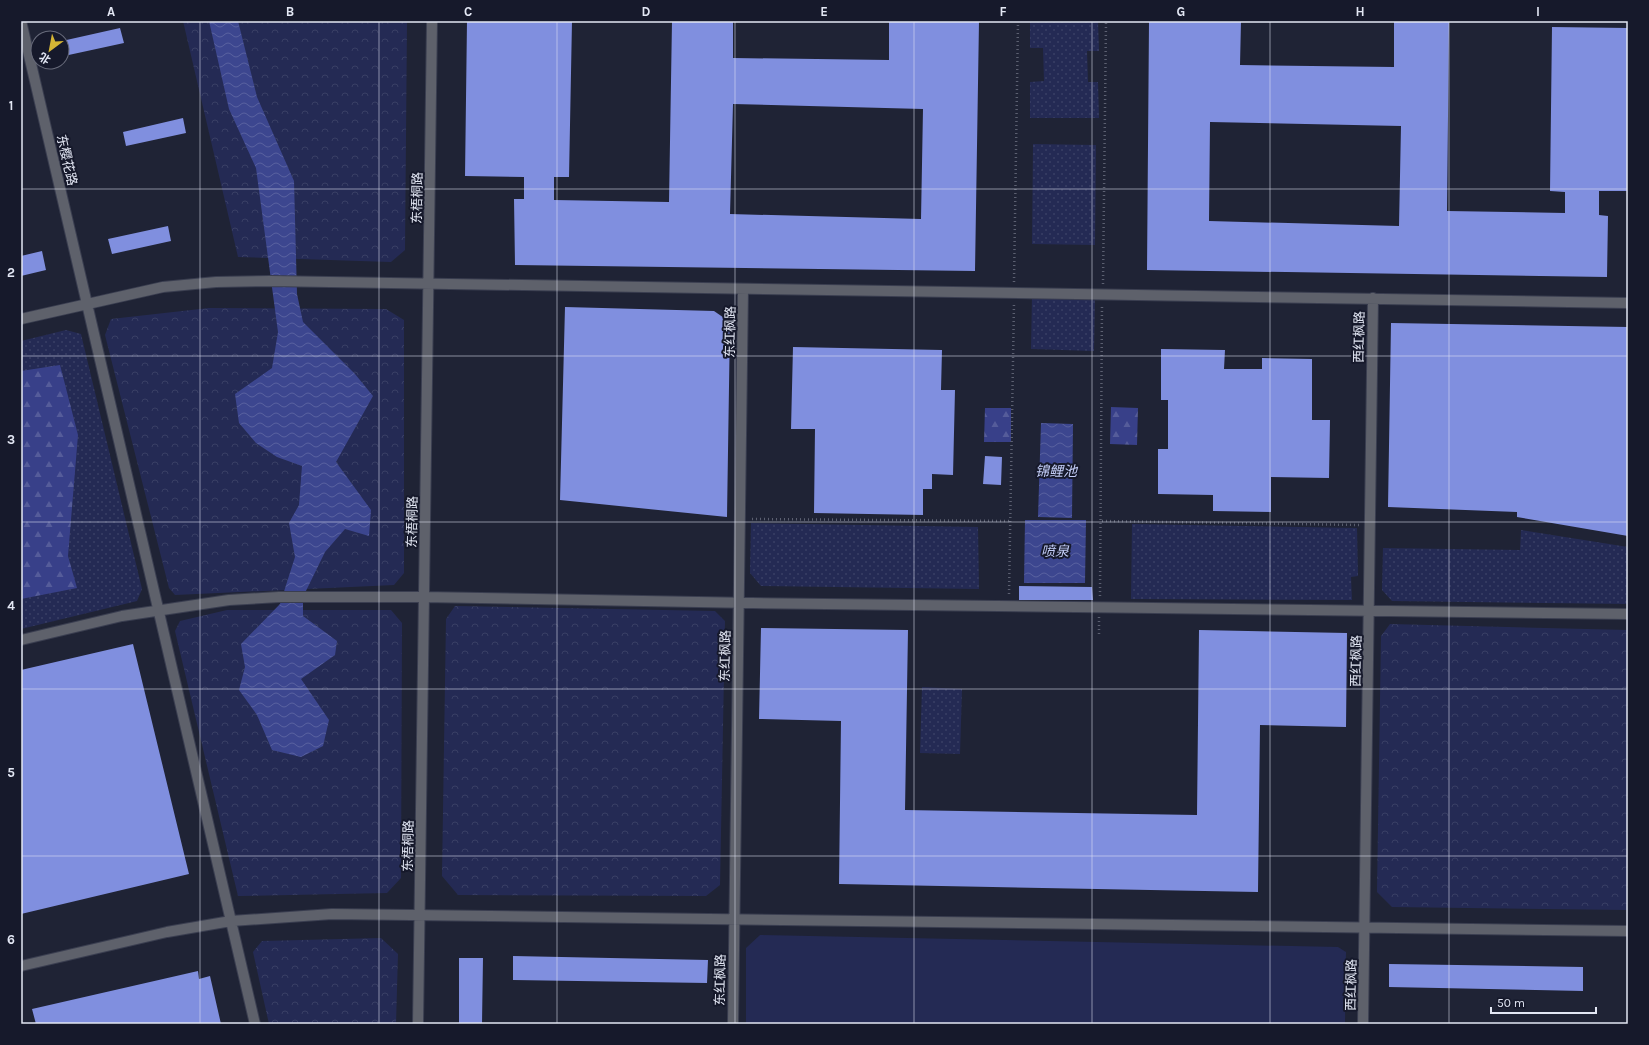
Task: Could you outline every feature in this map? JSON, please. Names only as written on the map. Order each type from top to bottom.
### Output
[{"type":"street","name":"东梧桐路","points":[[418,1024],[432,21]]},
{"type":"street","name":"东樱花路","points":[[21,22],[160,610],[255,1024]]},
{"type":"street","points":[[21,319],[163,287],[216,282],[270,281],[429,285],[1014,292],[1628,303]]},
{"type":"street","name":"东红枫路","points":[[733,1024],[743,289]]},
{"type":"street","name":"西红枫路","points":[[1364,1024],[1373,298]]},
{"type":"street","points":[[21,640],[122,616],[229,600],[279,597],[423,597],[1008,607],[1628,614]]},
{"type":"street","points":[[21,966],[167,932],[231,921],[332,914],[420,914],[1628,932]]},
{"type":"path","points":[[1008,607],[1011,521],[1018,21]]},
{"type":"path","points":[[1098,634],[1102,521],[1102,294],[1106,21]]},
{"type":"path","points":[[739,519],[1011,521]]},
{"type":"path","points":[[1102,521],[1370,525]]},
{"type":"green space","points":[[183,21],[407,21],[405,250],[391,262],[238,257]]},
{"type":"green space","points":[[1030,21],[1098,21],[1099,51],[1087,51],[1088,82],[1098,82],[1099,118],[1030,118],[1030,82],[1044,81],[1043,48],[1030,48]]},
{"type":"green space","points":[[1033,144],[1096,145],[1095,245],[1032,244]]},
{"type":"green space","points":[[1032,296],[1095,297],[1094,351],[1031,349]]},
{"type":"green space","points":[[209,308],[386,309],[404,320],[404,573],[394,585],[175,595],[169,588],[105,335],[111,319]]},
{"type":"green space","points":[[66,330],[81,334],[142,589],[137,601],[21,629],[21,341]]},
{"type":"green space","points":[[60,365],[78,435],[68,556],[77,588],[21,599],[21,371]]},
{"type":"green space","points":[[1111,407],[1138,408],[1137,445],[1110,444]]},
{"type":"green space","points":[[985,408],[1011,408],[1011,442],[984,442]]},
{"type":"green space","points":[[751,523],[978,527],[979,589],[761,586],[750,573]]},
{"type":"green space","points":[[1132,524],[1357,528],[1358,576],[1351,577],[1352,600],[1131,599]]},
{"type":"green space","points":[[1521,530],[1628,547],[1628,604],[1392,601],[1382,590],[1383,548],[1520,550]]},
{"type":"green space","points":[[455,606],[715,611],[725,621],[720,885],[706,896],[458,895],[442,876],[446,619]]},
{"type":"green space","points":[[227,610],[391,610],[402,623],[401,878],[387,893],[238,896],[175,631],[180,621]]},
{"type":"green space","points":[[1390,624],[1628,630],[1628,910],[1392,907],[1377,892],[1381,636]]},
{"type":"green space","points":[[922,687],[962,689],[960,754],[920,753]]},
{"type":"green space","points":[[760,935],[1338,947],[1346,952],[1345,1024],[746,1024],[746,948]]},
{"type":"green space","points":[[381,938],[398,954],[396,1024],[269,1024],[253,952],[262,941]]},
{"type":"water","points":[[209,21],[238,21],[257,97],[294,181],[297,294],[303,322],[355,374],[373,396],[336,462],[371,510],[369,536],[345,529],[325,552],[303,597],[303,616],[337,641],[335,655],[301,679],[329,720],[323,746],[301,757],[272,750],[257,715],[239,690],[245,667],[241,644],[280,604],[295,557],[289,523],[299,505],[302,466],[277,457],[256,443],[239,423],[235,394],[272,368],[278,332],[256,168],[229,109]]},
{"type":"water","name":"锦鲤池","points":[[1041,423],[1073,424],[1072,518],[1038,517]]},
{"type":"water","name":"喷泉","points":[[1025,520],[1086,520],[1085,583],[1024,583]]},
{"type":"building","points":[[467,21],[572,21],[569,177],[554,177],[554,200],[669,202],[672,21],[733,21],[733,58],[889,60],[889,21],[979,21],[975,271],[515,265],[514,199],[524,199],[524,177],[465,176]],"holes":[[[733,104],[923,109],[921,219],[730,214]]]},
{"type":"building","points":[[1149,21],[1241,21],[1240,65],[1394,67],[1394,21],[1449,21],[1447,211],[1565,213],[1565,192],[1550,191],[1552,27],[1628,28],[1628,191],[1599,191],[1599,215],[1608,216],[1607,277],[1147,270]],"holes":[[[1210,122],[1401,126],[1399,226],[1209,221]]]},
{"type":"building","points":[[120,28],[124,43],[70,55],[70,39]]},
{"type":"building","points":[[183,118],[186,133],[126,146],[123,132]]},
{"type":"building","points":[[168,226],[171,241],[112,254],[108,239]]},
{"type":"building","points":[[42,251],[46,270],[21,276],[21,256]]},
{"type":"building","points":[[565,307],[714,311],[730,322],[727,517],[560,500]]},
{"type":"building","points":[[1391,323],[1628,327],[1628,536],[1517,517],[1517,512],[1388,507]]},
{"type":"building","points":[[793,347],[942,350],[941,390],[955,390],[953,475],[932,474],[932,489],[923,489],[923,515],[814,513],[815,429],[791,429]]},
{"type":"building","points":[[1161,349],[1225,350],[1224,369],[1262,369],[1262,358],[1312,359],[1312,420],[1330,420],[1329,478],[1271,477],[1271,512],[1213,511],[1213,495],[1158,494],[1158,449],[1168,449],[1168,400],[1161,400]]},
{"type":"building","points":[[985,456],[1002,457],[1001,485],[983,484]]},
{"type":"building","points":[[1019,586],[1092,587],[1093,600],[1019,600]]},
{"type":"building","points":[[761,628],[908,630],[905,810],[1197,815],[1199,630],[1347,633],[1346,727],[1260,725],[1258,892],[839,884],[841,721],[759,719]]},
{"type":"building","points":[[133,644],[189,874],[21,914],[21,670]]},
{"type":"building","points":[[513,956],[708,960],[707,983],[513,980]]},
{"type":"building","points":[[459,958],[483,958],[482,1024],[459,1024]]},
{"type":"building","points":[[1389,964],[1583,967],[1583,991],[1389,987]]},
{"type":"building","points":[[198,971],[199,979],[210,976],[221,1024],[36,1024],[32,1009]]}]
